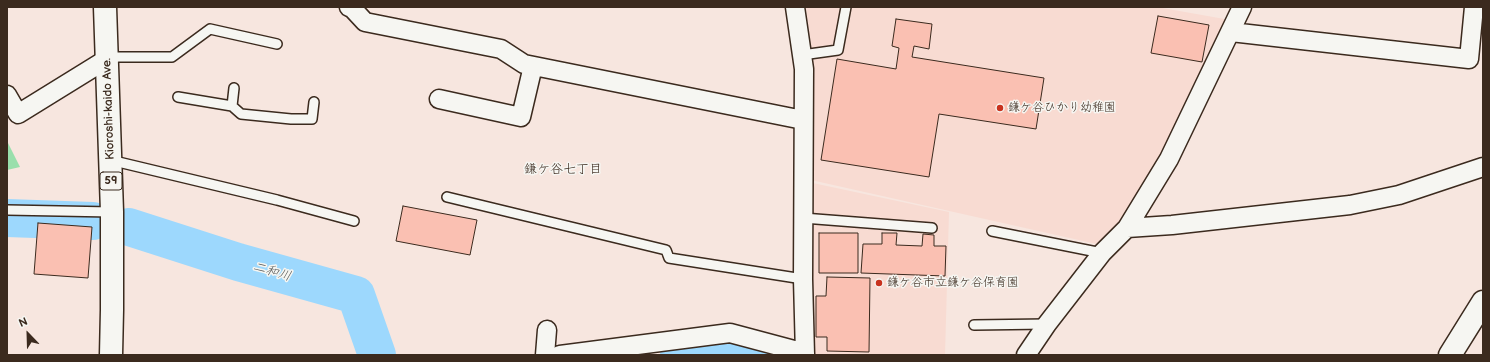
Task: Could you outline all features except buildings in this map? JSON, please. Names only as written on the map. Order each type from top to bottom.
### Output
[{"type":"main road","name":"Kioroshi-kaido Ave.","points":[[105,7],[108,59],[112,212],[111,355]]},
{"type":"main road","points":[[1450,355],[1483,302]]},
{"type":"street","points":[[349,7],[352,8],[365,22],[501,49],[524,64],[803,120]]},
{"type":"street","points":[[560,355],[730,333],[805,354],[803,279],[804,68],[795,7]]},
{"type":"street","points":[[1026,355],[1047,324],[1102,253],[1127,228],[1169,159],[1242,7]]},
{"type":"street","points":[[1230,32],[1469,59],[1474,7]]},
{"type":"street","points":[[7,95],[18,114],[108,59]]},
{"type":"street","points":[[439,99],[521,118],[533,66]]},
{"type":"street","points":[[1127,228],[1172,225],[1350,204],[1399,195],[1483,167]]},
{"type":"street","points":[[545,355],[547,330]]},
{"type":"lane","points":[[802,56],[838,50],[846,7]]},
{"type":"lane","points":[[108,59],[118,57],[172,57],[210,28],[277,44]]},
{"type":"lane","points":[[232,106],[234,88]]},
{"type":"lane","points":[[178,97],[232,106],[241,114],[291,120],[312,119],[314,102]]},
{"type":"lane","points":[[110,160],[277,200],[354,221]]},
{"type":"lane","points":[[447,197],[666,250],[669,258],[803,279]]},
{"type":"lane","points":[[7,210],[97,213],[112,212]]},
{"type":"lane","points":[[803,218],[932,228]]},
{"type":"lane","points":[[992,231],[1102,253]]},
{"type":"lane","points":[[974,325],[1047,324]]},
{"type":"shaded area","name":"鎌ケ谷ひかり幼稚園","points":[[806,7],[1157,7],[1230,20],[1168,154],[1123,226],[1101,245],[811,180],[812,61]]},
{"type":"shaded area","name":"鎌ケ谷市立鎌ケ谷保育園","points":[[808,182],[949,212],[945,355],[814,355]]},
{"type":"green space","points":[[7,141],[20,167],[7,170]]},
{"type":"waterway","name":"二和川","points":[[7,218],[93,221]]},
{"type":"waterway","name":"二和川","points":[[129,227],[238,262],[356,295],[377,355]]},
{"type":"waterway","name":"二和川","points":[[679,355],[730,350],[749,355]]},
{"type":"place","name":"鎌ケ谷ひかり幼稚園","points":[[1000,108]]},
{"type":"place","name":"鎌ケ谷市立鎌ケ谷保育園","points":[[879,283]]},
{"type":"district","name":"鎌ケ谷七丁目","points":[[563,170]]}]
